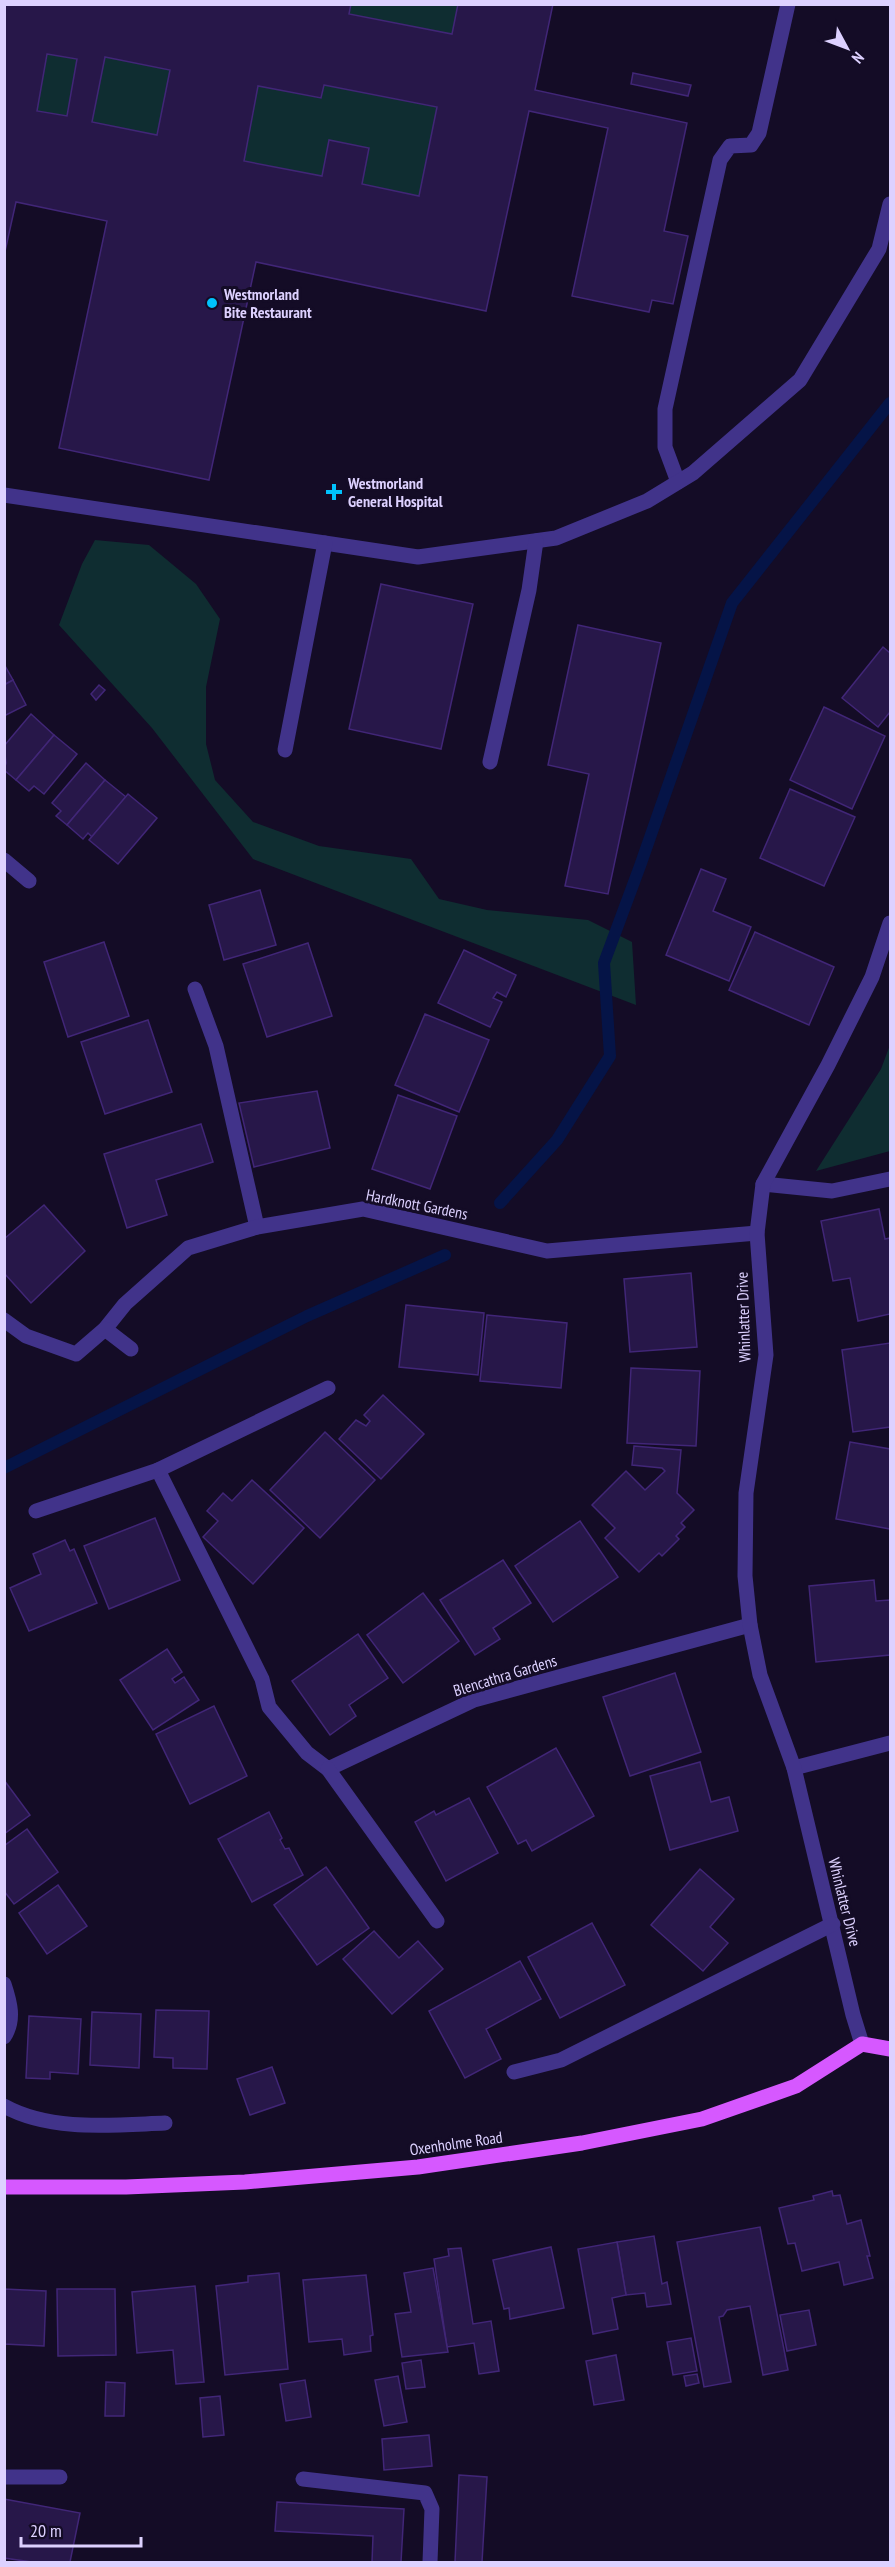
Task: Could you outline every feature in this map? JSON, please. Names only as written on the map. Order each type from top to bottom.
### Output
[{"type":"main road","points":[[862,2044],[891,2049]]},
{"type":"main road","name":"Oxenholme Road","points":[[4,2187],[126,2187],[245,2182],[417,2168],[582,2143],[702,2120],[796,2086],[862,2044]]},
{"type":"street","points":[[678,482],[665,447],[665,409],[720,160],[730,146],[751,145],[759,133],[788,4]]},
{"type":"street","points":[[4,495],[418,557],[556,538],[647,501],[693,473],[800,380],[879,249],[887,231],[891,204]]},
{"type":"street","points":[[490,762],[529,590],[536,541]]},
{"type":"street","points":[[285,750],[325,543]]},
{"type":"street","points":[[4,860],[29,881]]},
{"type":"street","name":"Whinlatter Drive","points":[[862,2044],[853,2015],[794,1768],[760,1675],[750,1625],[745,1576],[746,1493],[766,1355],[757,1233],[763,1184],[828,1065],[867,986],[891,923]]},
{"type":"street","points":[[195,989],[216,1046],[257,1227]]},
{"type":"street","points":[[763,1184],[832,1191],[891,1179]]},
{"type":"street","name":"Hardknott Gardens","points":[[4,1320],[26,1336],[76,1354],[105,1329],[125,1304],[188,1248],[257,1227],[363,1209],[547,1251],[757,1233]]},
{"type":"street","points":[[105,1329],[131,1349]]},
{"type":"street","points":[[36,1511],[158,1470],[328,1388]]},
{"type":"street","points":[[158,1470],[262,1678],[269,1707],[307,1753],[328,1769],[437,1921]]},
{"type":"street","name":"Blencathra Gardens","points":[[328,1769],[474,1700],[750,1625]]},
{"type":"street","points":[[794,1768],[891,1743]]},
{"type":"street","points":[[514,2072],[561,2060],[832,1924]]},
{"type":"street","points":[[4,1984],[12,2009],[8,2031],[4,2037]]},
{"type":"street","points":[[4,2106],[19,2114],[50,2121],[99,2126],[165,2123]]},
{"type":"street","points":[[4,2477],[60,2477]]},
{"type":"street","points":[[303,2479],[425,2493],[432,2509],[430,2562]]},
{"type":"green space","points":[[351,5],[458,5],[452,34],[349,14]]},
{"type":"green space","points":[[47,54],[77,59],[67,116],[37,111]]},
{"type":"green space","points":[[105,57],[170,70],[157,135],[92,122]]},
{"type":"green space","points":[[324,85],[437,107],[419,196],[362,184],[369,148],[329,140],[322,176],[244,161],[258,86],[321,98]]},
{"type":"green space","points":[[95,540],[149,545],[196,584],[220,619],[206,687],[206,744],[215,780],[253,822],[319,846],[411,859],[439,899],[487,910],[588,920],[632,942],[636,1005],[253,859],[152,728],[59,625],[82,564]]},
{"type":"green space","points":[[890,1045],[890,1151],[816,1171],[881,1069]]},
{"type":"building","points":[[4,4],[351,4],[349,14],[452,34],[458,4],[553,4],[535,90],[687,123],[664,231],[688,236],[673,304],[652,300],[649,312],[572,296],[608,128],[529,111],[486,311],[256,262],[209,480],[59,448],[107,221],[16,202],[4,256]],"holes":[[[47,54],[77,59],[67,116],[37,111]],[[105,57],[170,70],[157,135],[92,122]],[[324,85],[437,107],[419,196],[362,184],[369,148],[329,140],[322,176],[244,161],[258,86],[321,98]]]},
{"type":"building","points":[[633,73],[691,85],[688,96],[631,84]]},
{"type":"building","points":[[381,584],[473,604],[441,749],[349,729]]},
{"type":"building","points":[[578,625],[661,643],[608,894],[565,886],[589,774],[548,765]]},
{"type":"building","points":[[883,647],[890,653],[890,712],[878,727],[842,698]]},
{"type":"building","points":[[4,664],[13,680],[4,685]]},
{"type":"building","points":[[13,680],[26,705],[4,716],[4,685]]},
{"type":"building","points":[[99,685],[105,690],[96,700],[91,694]]},
{"type":"building","points":[[824,707],[885,736],[852,809],[790,780]]},
{"type":"building","points":[[31,714],[54,735],[16,780],[4,770],[6,763],[4,746]]},
{"type":"building","points":[[54,735],[77,754],[44,794],[34,786],[29,791],[16,780]]},
{"type":"building","points":[[86,763],[105,780],[67,825],[56,816],[61,811],[52,803]]},
{"type":"building","points":[[105,780],[126,797],[92,837],[88,833],[83,839],[67,825]]},
{"type":"building","points":[[790,789],[855,817],[824,886],[760,858]]},
{"type":"building","points":[[128,794],[157,818],[118,864],[89,840]]},
{"type":"building","points":[[701,869],[726,879],[713,911],[751,927],[729,981],[666,955]]},
{"type":"building","points":[[260,890],[276,945],[224,960],[209,905]]},
{"type":"building","points":[[755,932],[834,967],[809,1025],[729,990]]},
{"type":"building","points":[[104,942],[129,1016],[68,1037],[44,962]]},
{"type":"building","points":[[308,943],[332,1016],[267,1037],[243,964]]},
{"type":"building","points":[[464,950],[516,975],[506,997],[497,992],[493,998],[502,1002],[490,1027],[438,1003]]},
{"type":"building","points":[[425,1014],[489,1040],[459,1112],[395,1085]]},
{"type":"building","points":[[148,1020],[172,1092],[105,1114],[81,1042]]},
{"type":"building","points":[[317,1091],[330,1148],[254,1167],[239,1103]]},
{"type":"building","points":[[398,1095],[457,1116],[430,1189],[372,1169]]},
{"type":"building","points":[[201,1124],[213,1162],[156,1180],[167,1215],[127,1228],[104,1154]]},
{"type":"building","points":[[44,1205],[85,1251],[31,1303],[4,1273],[4,1239]]},
{"type":"building","points":[[879,1209],[885,1239],[890,1238],[890,1314],[858,1321],[850,1278],[833,1281],[821,1221]]},
{"type":"building","points":[[691,1273],[697,1347],[630,1352],[624,1279]]},
{"type":"building","points":[[406,1305],[484,1313],[478,1375],[399,1367]]},
{"type":"building","points":[[487,1315],[567,1323],[561,1388],[480,1381]]},
{"type":"building","points":[[890,1343],[890,1427],[853,1432],[842,1350]]},
{"type":"building","points":[[631,1368],[700,1371],[696,1446],[627,1443]]},
{"type":"building","points":[[383,1395],[424,1434],[381,1479],[339,1439],[356,1420],[366,1426],[370,1421],[364,1415]]},
{"type":"building","points":[[325,1432],[375,1480],[320,1538],[270,1490]]},
{"type":"building","points":[[850,1442],[890,1449],[890,1529],[836,1519]]},
{"type":"building","points":[[634,1446],[681,1450],[677,1493],[694,1510],[681,1523],[685,1527],[676,1536],[679,1539],[662,1556],[659,1553],[639,1572],[605,1538],[615,1528],[592,1505],[626,1471],[645,1490],[665,1471],[662,1468],[632,1465]]},
{"type":"building","points":[[252,1480],[304,1528],[253,1584],[203,1537],[218,1521],[207,1511],[223,1493],[232,1501]]},
{"type":"building","points":[[155,1518],[180,1580],[109,1609],[84,1546]]},
{"type":"building","points":[[580,1521],[618,1577],[553,1622],[515,1566]]},
{"type":"building","points":[[65,1540],[70,1551],[74,1549],[97,1603],[29,1631],[10,1588],[41,1574],[33,1554]]},
{"type":"building","points":[[503,1560],[531,1603],[493,1628],[500,1639],[475,1655],[440,1600]]},
{"type":"building","points":[[874,1580],[876,1601],[890,1600],[890,1655],[816,1662],[809,1586]]},
{"type":"building","points":[[423,1593],[459,1641],[403,1683],[367,1635]]},
{"type":"building","points":[[358,1634],[388,1678],[349,1705],[356,1716],[330,1735],[292,1681]]},
{"type":"building","points":[[167,1649],[182,1672],[172,1679],[175,1683],[184,1677],[199,1700],[153,1730],[120,1680]]},
{"type":"building","points":[[675,1673],[701,1752],[630,1776],[603,1697]]},
{"type":"building","points":[[214,1706],[247,1776],[190,1804],[156,1734]]},
{"type":"building","points":[[556,1748],[594,1816],[532,1851],[526,1840],[518,1844],[487,1787]]},
{"type":"building","points":[[700,1762],[711,1802],[729,1797],[738,1831],[670,1850],[650,1776]]},
{"type":"building","points":[[4,1780],[30,1815],[4,1834]]},
{"type":"building","points":[[469,1798],[498,1853],[446,1881],[415,1822],[434,1811],[436,1815]]},
{"type":"building","points":[[269,1812],[282,1838],[280,1840],[285,1849],[289,1848],[303,1875],[252,1902],[218,1839]]},
{"type":"building","points":[[27,1829],[58,1872],[14,1904],[4,1891],[4,1846]]},
{"type":"building","points":[[326,1867],[369,1928],[317,1965],[274,1905]]},
{"type":"building","points":[[700,1869],[734,1899],[710,1927],[728,1943],[703,1971],[651,1925]]},
{"type":"building","points":[[58,1885],[87,1926],[47,1954],[19,1913]]},
{"type":"building","points":[[592,1923],[625,1985],[560,2018],[528,1957]]},
{"type":"building","points":[[374,1931],[399,1958],[418,1941],[443,1969],[392,2014],[343,1959]]},
{"type":"building","points":[[520,1961],[541,1999],[486,2029],[501,2059],[465,2078],[429,2011]]},
{"type":"building","points":[[156,2010],[209,2011],[207,2069],[173,2068],[173,2058],[154,2057]]},
{"type":"building","points":[[92,2012],[141,2014],[139,2068],[90,2065]]},
{"type":"building","points":[[29,2016],[81,2019],[78,2074],[50,2072],[50,2079],[26,2078]]},
{"type":"building","points":[[272,2067],[285,2103],[250,2115],[237,2079]]},
{"type":"building","points":[[832,2191],[833,2196],[840,2195],[847,2224],[861,2220],[873,2278],[844,2285],[839,2262],[802,2271],[795,2243],[788,2244],[779,2208],[814,2200],[813,2196]]},
{"type":"building","points":[[760,2227],[788,2370],[763,2375],[750,2306],[727,2310],[723,2316],[719,2317],[731,2382],[704,2387],[677,2242]]},
{"type":"building","points":[[654,2236],[662,2284],[667,2282],[671,2304],[647,2307],[645,2293],[626,2295],[617,2242]]},
{"type":"building","points":[[617,2242],[626,2295],[612,2298],[618,2329],[593,2334],[578,2249]]},
{"type":"building","points":[[551,2247],[564,2308],[510,2319],[509,2308],[504,2309],[493,2260]]},
{"type":"building","points":[[461,2248],[473,2324],[491,2321],[499,2371],[479,2374],[474,2343],[447,2347],[434,2259],[449,2256],[448,2249]]},
{"type":"building","points":[[433,2268],[448,2352],[402,2357],[395,2314],[411,2312],[404,2273]]},
{"type":"building","points":[[279,2273],[288,2369],[225,2375],[216,2286],[248,2282],[248,2276]]},
{"type":"building","points":[[366,2275],[373,2335],[370,2336],[371,2351],[344,2355],[342,2339],[309,2342],[303,2280]]},
{"type":"building","points":[[195,2286],[204,2382],[176,2384],[173,2350],[137,2353],[132,2292]]},
{"type":"building","points":[[4,2289],[46,2291],[44,2346],[4,2344]]},
{"type":"building","points":[[57,2289],[115,2289],[116,2355],[58,2356]]},
{"type":"building","points":[[809,2310],[816,2345],[787,2351],[780,2315]]},
{"type":"building","points":[[691,2338],[697,2371],[673,2375],[667,2342]]},
{"type":"building","points":[[616,2355],[624,2400],[594,2405],[586,2361]]},
{"type":"building","points":[[421,2360],[425,2387],[406,2389],[402,2363]]},
{"type":"building","points":[[697,2374],[699,2383],[686,2386],[684,2376]]},
{"type":"building","points":[[398,2376],[407,2422],[384,2426],[375,2380]]},
{"type":"building","points":[[305,2380],[311,2417],[286,2421],[280,2384]]},
{"type":"building","points":[[106,2382],[125,2383],[124,2416],[105,2416]]},
{"type":"building","points":[[220,2396],[224,2435],[203,2437],[200,2398]]},
{"type":"building","points":[[429,2435],[432,2466],[384,2470],[382,2439]]},
{"type":"building","points":[[459,2475],[487,2477],[482,2562],[455,2562]]},
{"type":"building","points":[[4,2499],[80,2513],[70,2562],[32,2562],[4,2558]]},
{"type":"building","points":[[277,2502],[404,2509],[401,2562],[372,2562],[373,2536],[275,2531]]},
{"type":"waterway","points":[[500,1203],[557,1140],[610,1056],[604,963],[732,603],[890,403]]},
{"type":"waterway","points":[[4,1468],[307,1316],[445,1255]]},
{"type":"place","name":"Westmorland Bite Restaurant","points":[[212,303]]},
{"type":"place","name":"Westmorland General Hospital","points":[[334,492]]}]
